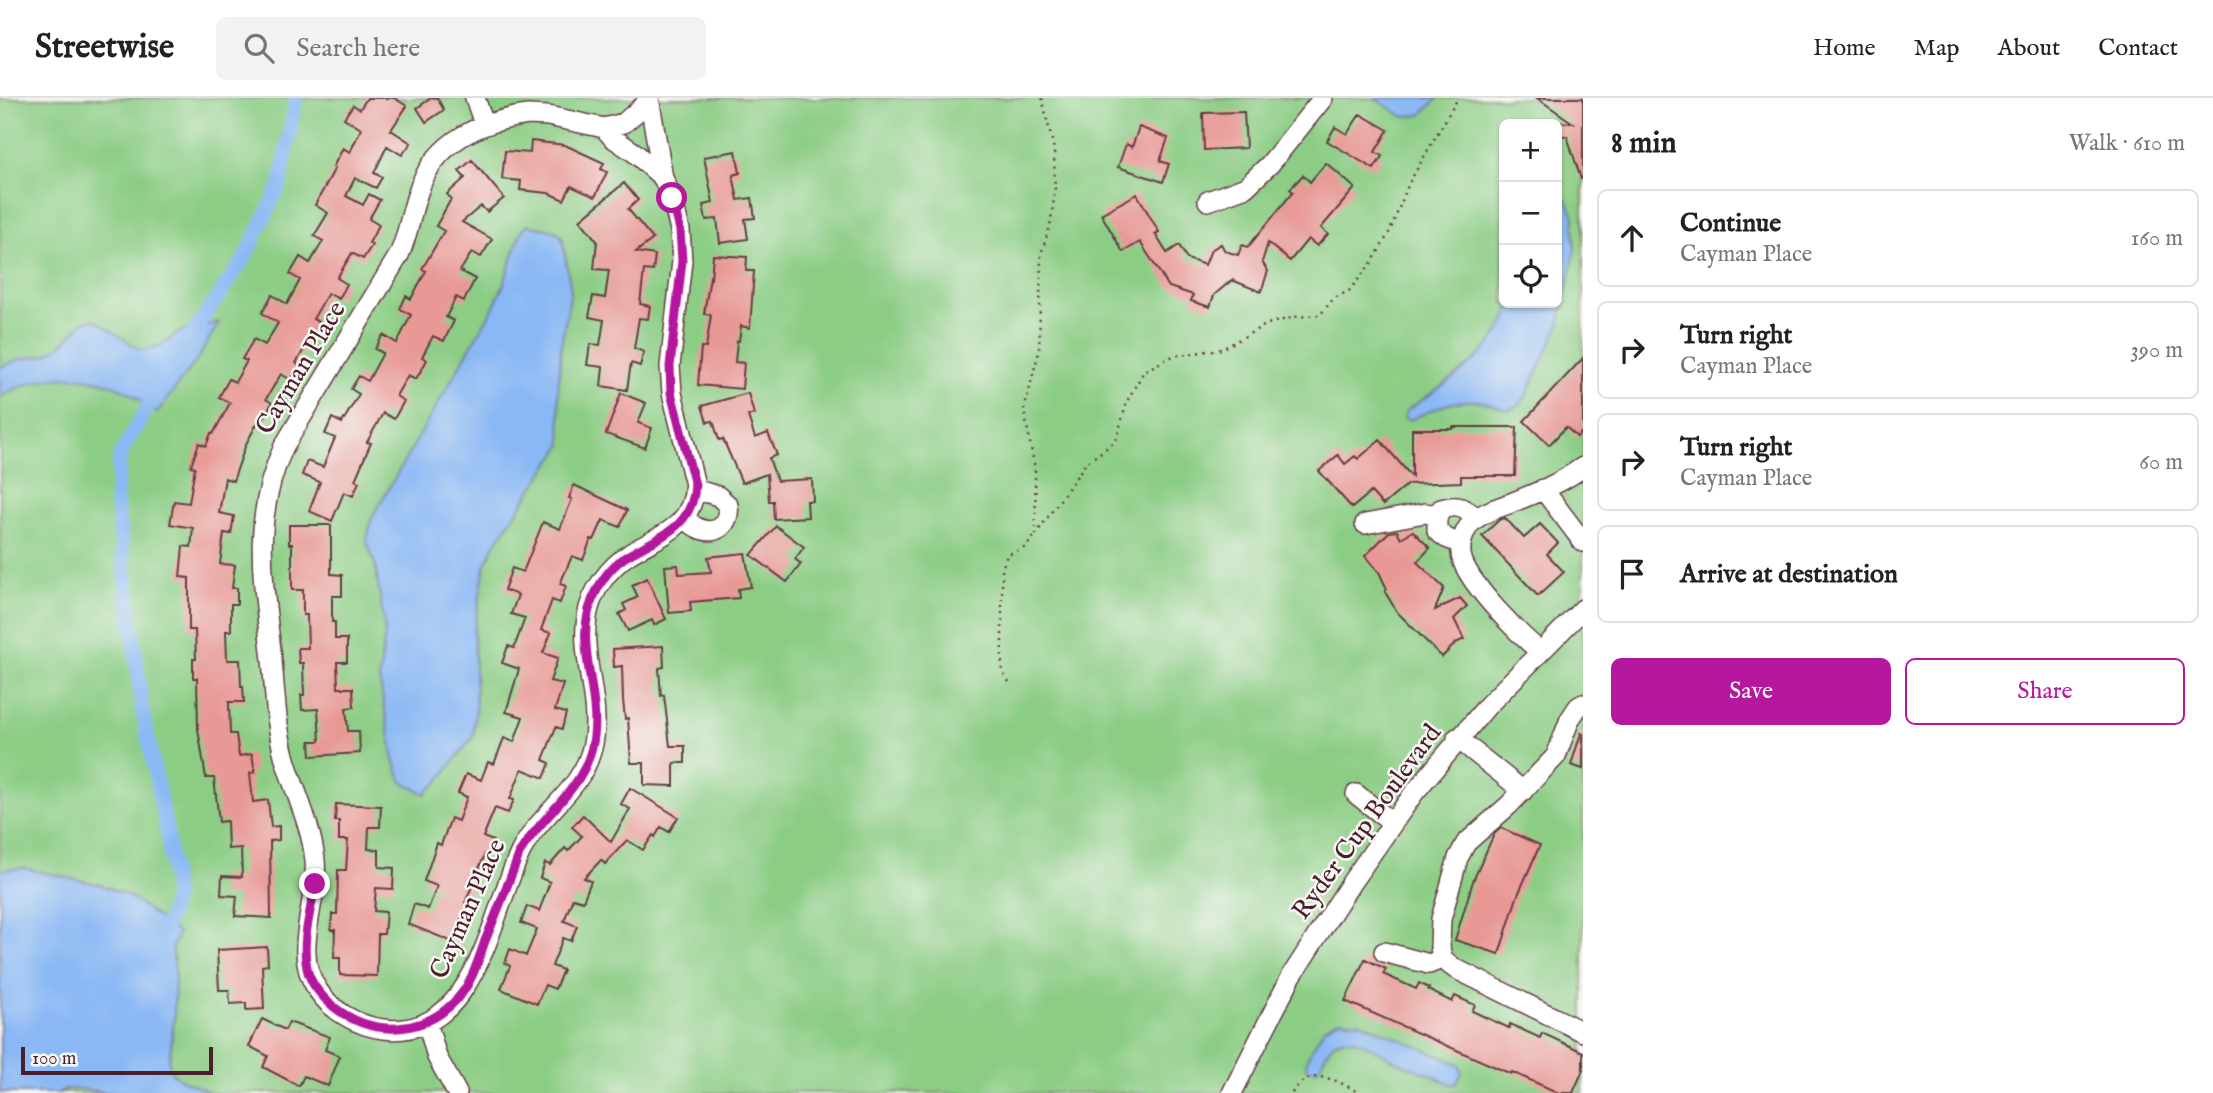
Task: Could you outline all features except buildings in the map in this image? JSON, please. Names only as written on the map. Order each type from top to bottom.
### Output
[{"type":"street","points":[[475,98],[484,124]]},
{"type":"street","points":[[1209,201],[1246,187],[1270,164],[1323,98]]},
{"type":"street","points":[[604,128],[624,123],[649,99]]},
{"type":"street","points":[[649,99],[663,178]]},
{"type":"street","name":"Cayman Place","points":[[528,115],[558,117],[604,128],[663,178],[672,198],[680,230],[682,251],[670,366],[671,393],[694,489],[692,504],[684,517],[666,535],[624,558],[608,573],[596,591],[584,632],[595,726],[590,756],[569,793],[541,821],[520,852],[469,983],[450,1006],[427,1022],[397,1030],[376,1028],[356,1021],[327,1002],[315,987],[307,969],[305,939],[312,906],[315,862],[303,809],[284,757],[276,721],[262,539],[264,506],[275,467],[285,446],[399,255],[408,235],[417,194],[425,174],[445,148],[484,124],[528,115]]},
{"type":"street","points":[[1539,651],[1504,617],[1480,588],[1463,562],[1461,544],[1464,535],[1477,518],[1569,477],[1583,467]]},
{"type":"street","points":[[684,517],[698,528],[708,531],[718,530],[730,514],[729,505],[718,496],[694,489]]},
{"type":"street","points":[[1543,489],[1583,542]]},
{"type":"street","points":[[1461,544],[1437,531],[1441,509],[1454,505],[1477,518]]},
{"type":"street","points":[[1366,524],[1425,513],[1438,515]]},
{"type":"street","name":"Ryder Cup Boulevard","points":[[1231,1093],[1292,975],[1393,822],[1457,738],[1539,651],[1583,609]]},
{"type":"street","points":[[1583,704],[1570,719],[1556,756],[1509,805],[1466,843],[1458,858],[1439,932],[1442,959],[1454,968],[1583,1032]]},
{"type":"street","points":[[1457,738],[1523,791]]},
{"type":"street","points":[[1356,794],[1393,822]]},
{"type":"street","points":[[1384,952],[1429,964],[1442,959]]},
{"type":"street","points":[[427,1022],[437,1057],[457,1093]]},
{"type":"path","points":[[1036,534],[1035,469],[1024,410],[1039,351],[1041,254],[1050,226],[1055,192],[1054,149],[1042,98]]},
{"type":"path","points":[[1009,682],[1003,673],[1002,665],[1002,569],[1007,555],[1026,547],[1086,463],[1116,441],[1127,401],[1144,371],[1172,356],[1222,349],[1267,324],[1295,317],[1320,315],[1334,298],[1349,291],[1373,261],[1390,231],[1409,183],[1458,98]]},
{"type":"path","points":[[1292,1093],[1300,1082],[1306,1079],[1328,1077],[1359,1093]]},
{"type":"green space","points":[[0,98],[1583,98],[1583,1093],[0,1093]]},
{"type":"water","points":[[1374,98],[1438,98],[1421,115],[1404,117]]},
{"type":"water","points":[[1562,195],[1574,217],[1575,251],[1559,326],[1527,395],[1518,406],[1510,409],[1484,402],[1464,401],[1436,408],[1410,420],[1404,418],[1406,411],[1453,378],[1483,352],[1505,321],[1509,308],[1562,308]]},
{"type":"water","points":[[527,225],[556,231],[562,237],[571,291],[561,345],[558,392],[562,445],[495,544],[485,566],[474,631],[476,705],[473,737],[425,794],[402,782],[394,760],[379,678],[385,632],[375,564],[367,542],[371,519],[492,310],[521,232]]},
{"type":"water","points":[[94,319],[141,350],[162,345],[180,332],[219,322],[199,357],[157,413],[126,391],[110,384],[78,378],[46,379],[30,383],[0,397],[0,367],[20,359],[46,355],[62,344],[83,322]]},
{"type":"water","points":[[24,868],[101,885],[131,897],[178,933],[172,948],[175,971],[174,1019],[169,1063],[172,1073],[213,1093],[112,1093],[70,1089],[57,1093],[0,1093],[0,870]]},
{"type":"water","points":[[1339,1020],[1360,1022],[1459,1064],[1462,1073],[1456,1084],[1449,1083],[1400,1063],[1362,1043],[1346,1039],[1331,1046],[1317,1070],[1306,1068],[1307,1058],[1324,1028]]},
{"type":"waterway","points":[[187,342],[244,259],[280,186],[296,98]]},
{"type":"waterway","points":[[156,392],[120,455],[116,500],[143,713],[167,832],[175,895],[162,940]]},
{"type":"route","points":[[315,884],[305,939],[307,969],[321,995],[343,1014],[376,1028],[397,1030],[427,1022],[450,1006],[469,983],[520,852],[541,821],[569,793],[581,775],[590,756],[595,726],[584,643],[592,600],[616,565],[674,528],[688,512],[694,495],[695,485],[671,393],[670,366],[682,261],[680,230],[672,198]]}]
